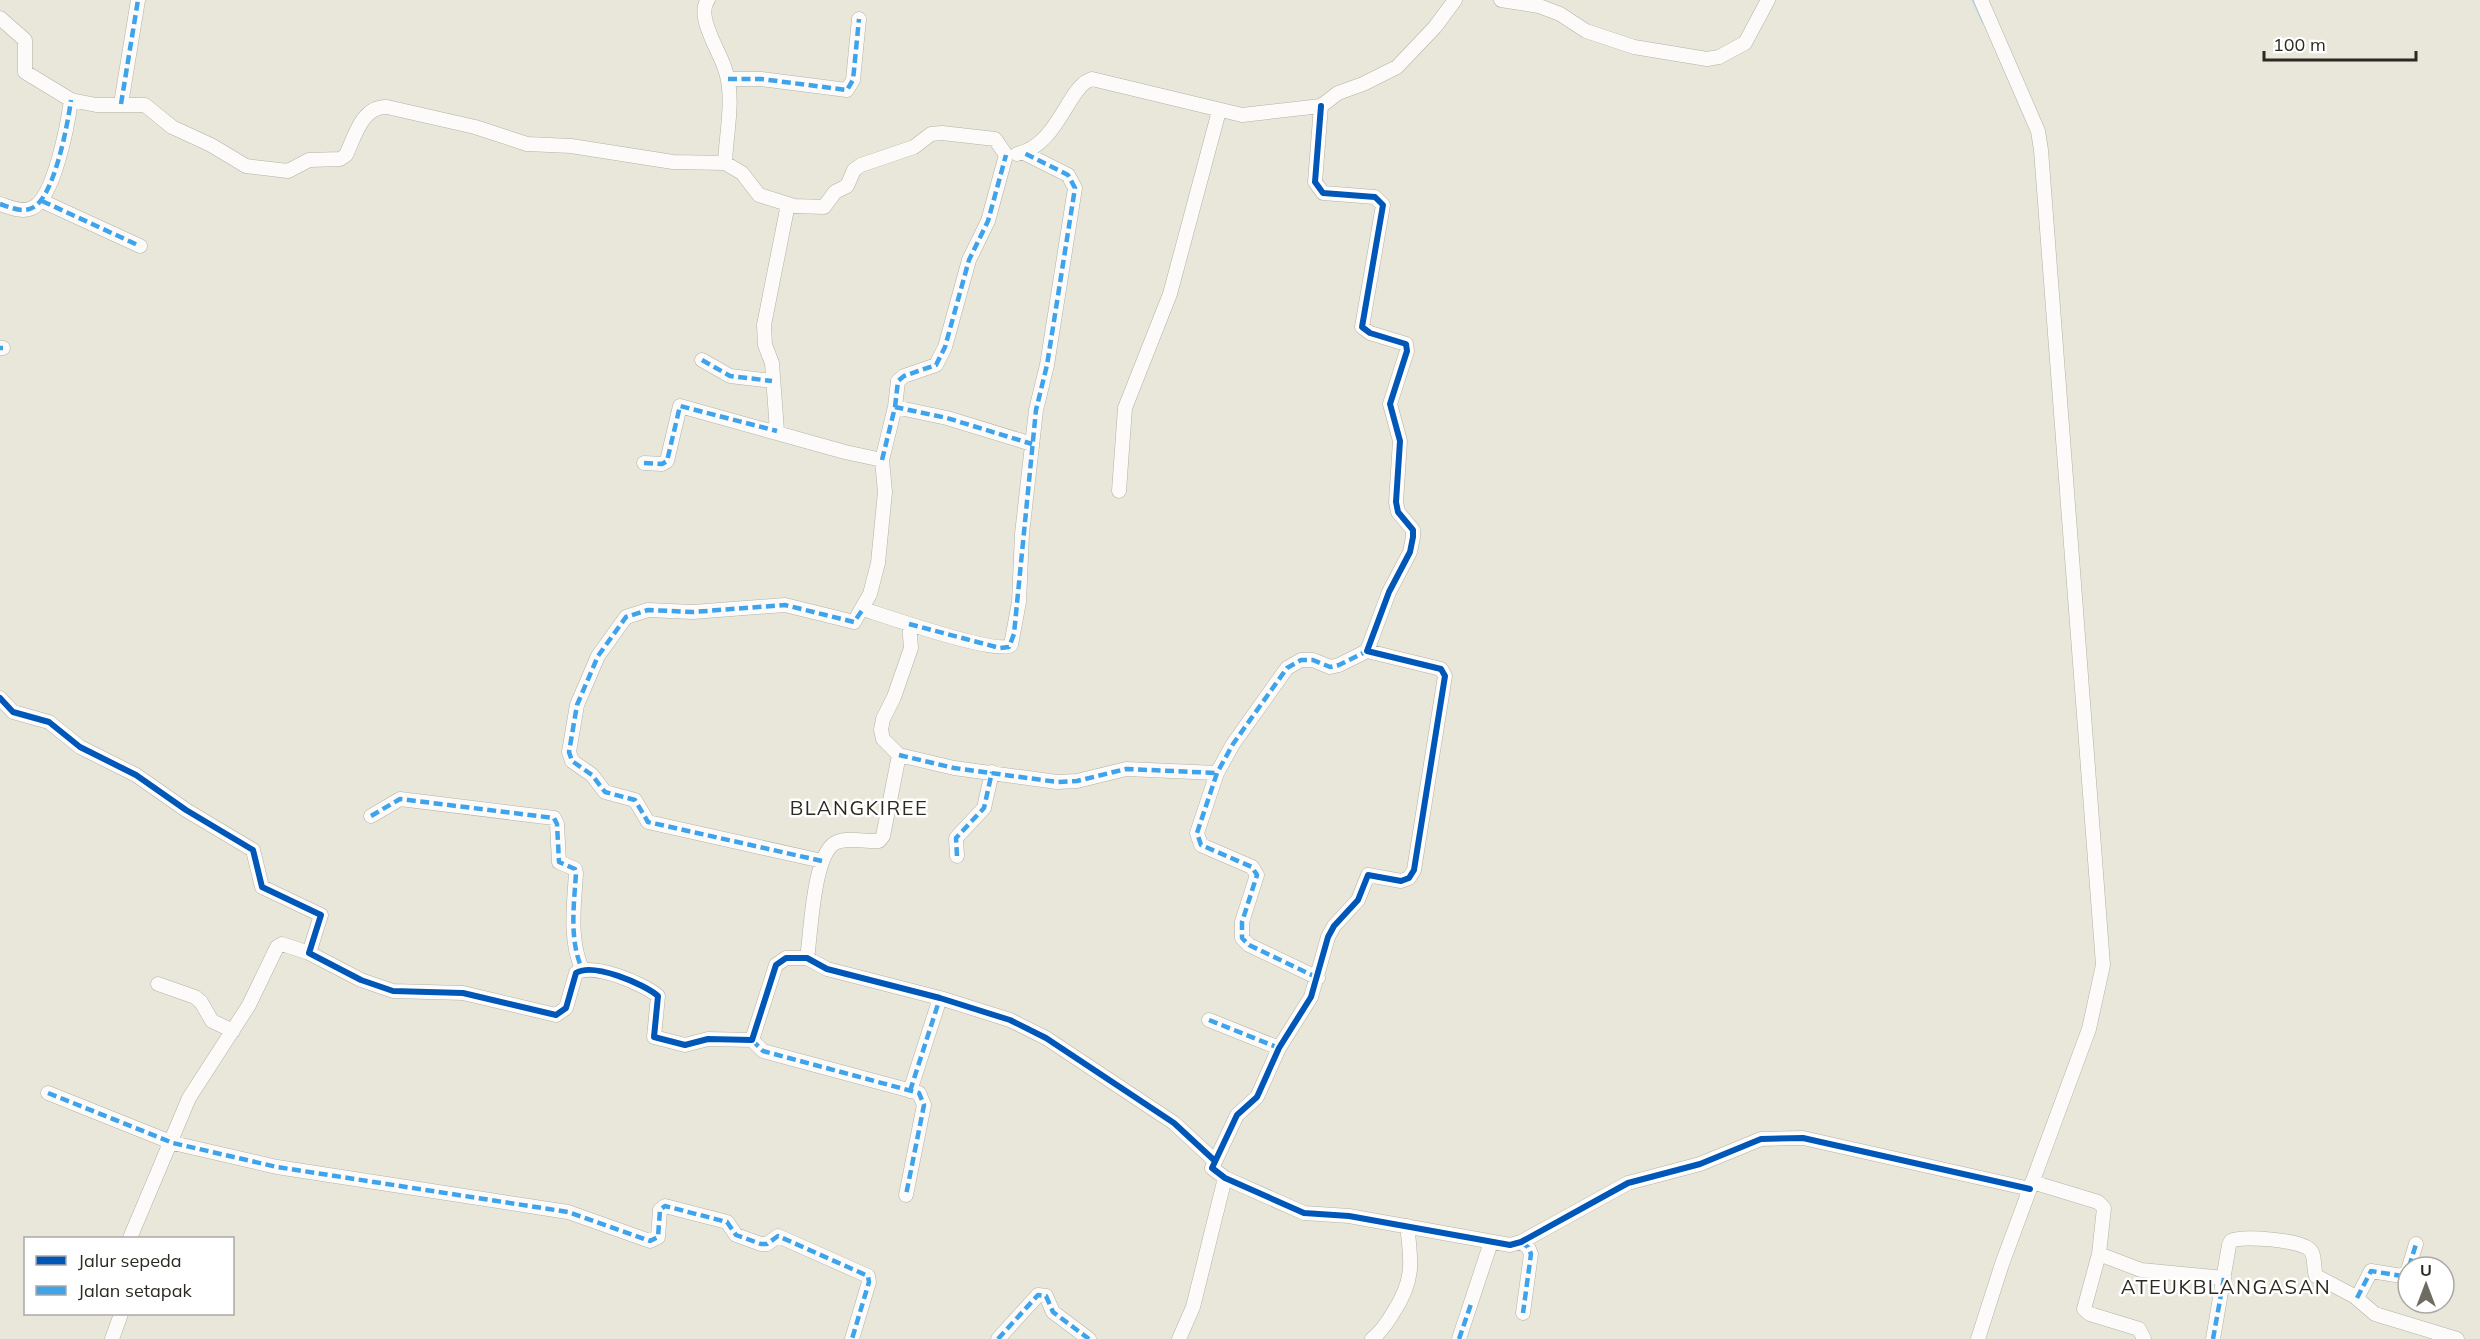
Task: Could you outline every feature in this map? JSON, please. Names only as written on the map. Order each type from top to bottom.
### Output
[{"type":"street","points":[[121,104],[138,0]]},
{"type":"street","points":[[708,0],[704,5],[703,16],[728,79],[725,163]]},
{"type":"street","points":[[1006,155],[1024,153],[1051,132],[1080,87],[1092,79],[1219,111],[1257,115],[1321,106],[1338,93],[1398,67],[1436,27],[1455,0]]},
{"type":"street","points":[[1501,0],[1539,6],[1560,14],[1586,31],[1634,47],[1707,59],[1719,57],[1746,42],[1768,0]]},
{"type":"street","points":[[1978,1339],[2002,1263],[2090,1029],[2103,965],[2041,150],[2038,130],[1981,0]]},
{"type":"street","points":[[0,18],[25,40],[25,72],[71,100],[96,105],[145,105],[172,127],[211,145],[238,163],[279,171],[288,171],[309,160],[340,159],[346,155],[367,113],[377,107],[488,132],[527,144],[580,147],[655,160],[725,163],[742,173],[759,195],[788,204],[824,207],[835,192],[847,186],[854,170],[861,165],[914,147],[931,134],[995,139],[1006,155],[988,221],[969,260],[945,347],[936,365],[898,381],[895,407],[882,460],[885,492],[878,563],[863,609],[854,622],[785,605],[693,612],[648,610],[626,617],[598,656],[577,705],[570,740],[569,756],[572,761],[592,775],[605,792],[634,800],[648,822],[822,861]]},
{"type":"street","points":[[728,79],[761,79],[847,90],[853,80],[860,19]]},
{"type":"street","points":[[0,204],[26,210],[42,201],[65,144],[71,100]]},
{"type":"street","points":[[1321,106],[1314,182],[1317,188],[1323,193],[1375,197],[1383,205],[1362,327],[1370,333],[1406,344],[1407,351],[1390,404],[1400,441],[1396,502],[1398,512],[1413,530],[1413,537],[1410,552],[1389,592],[1367,651]]},
{"type":"street","points":[[1119,491],[1125,408],[1170,294],[1219,111]]},
{"type":"street","points":[[863,609],[909,624],[1000,648],[1011,645],[1019,602],[1022,534],[1036,410],[1047,365],[1068,248],[1075,188],[1068,175],[1024,153]]},
{"type":"street","points":[[42,201],[140,246]]},
{"type":"street","points":[[777,431],[764,325],[788,204]]},
{"type":"street","points":[[702,360],[730,376],[772,381]]},
{"type":"street","points":[[644,463],[662,464],[667,461],[680,406],[777,431],[845,452],[882,460]]},
{"type":"street","points":[[895,407],[947,418],[1032,444]]},
{"type":"street","points":[[909,624],[911,648],[883,719],[881,730],[883,739],[899,755],[954,768],[1057,782],[1077,782],[1126,770],[1217,773]]},
{"type":"street","points":[[1318,978],[1249,945],[1242,938],[1242,922],[1257,875],[1252,867],[1201,845],[1198,840],[1197,833],[1217,773],[1233,744],[1293,663],[1313,660],[1330,667],[1367,651],[1441,669],[1444,673],[1419,853],[1409,878],[1401,881],[1368,875],[1365,879],[1358,900],[1334,926],[1328,937],[1318,978],[1311,997],[1279,1048],[1257,1097],[1237,1115],[1212,1168],[1225,1178],[1304,1213],[1349,1216],[1510,1245],[1521,1242],[1628,1183],[1700,1164],[1761,1139],[1788,1136],[1803,1138],[2098,1202],[2104,1208],[2098,1254],[2084,1309],[2090,1314],[2139,1329],[2144,1339]]},
{"type":"street","points":[[0,698],[13,712],[49,722],[66,737],[136,775],[186,810],[254,850],[262,886],[321,915],[309,953]]},
{"type":"street","points":[[807,958],[817,875],[825,852],[834,843],[879,841],[883,836],[899,755]]},
{"type":"street","points":[[957,856],[956,838],[984,808],[992,772]]},
{"type":"street","points":[[371,816],[389,803],[406,799],[554,818],[557,824],[559,862],[575,869],[576,873],[573,930],[577,958],[582,969]]},
{"type":"street","points":[[131,1237],[173,1143],[189,1098],[249,1005],[277,947],[282,944],[309,953],[361,980],[393,991],[463,993],[548,1015],[564,1011],[574,975],[582,969],[609,972],[656,994],[659,1000],[653,1033],[656,1038],[685,1045],[708,1039],[752,1040],[763,1052],[919,1093],[924,1105],[906,1195]]},
{"type":"street","points":[[752,1040],[776,965],[786,958],[807,958],[827,969],[940,998],[1010,1020],[1046,1038],[1174,1123],[1215,1161]]},
{"type":"street","points":[[158,984],[195,997],[201,1002],[212,1021],[233,1031]]},
{"type":"street","points":[[910,1091],[940,998]]},
{"type":"street","points":[[1209,1020],[1279,1048]]},
{"type":"street","points":[[48,1093],[173,1143],[277,1167],[568,1212],[650,1241],[658,1237],[660,1210],[665,1206],[727,1222],[736,1235],[761,1244],[767,1244],[778,1236],[868,1276],[869,1282],[852,1339]]},
{"type":"street","points":[[1179,1339],[1193,1307],[1225,1178]]},
{"type":"street","points":[[1372,1339],[1380,1333],[1406,1293],[1412,1263],[1407,1226]]},
{"type":"street","points":[[2213,1339],[2231,1241],[2240,1238],[2278,1241],[2309,1248],[2316,1276],[2357,1298],[2367,1309],[2388,1320],[2457,1339]]},
{"type":"street","points":[[1459,1339],[1491,1242]]},
{"type":"street","points":[[1521,1242],[1528,1247],[1531,1254],[1523,1313]]},
{"type":"street","points":[[2413,1255],[2416,1244]]},
{"type":"street","points":[[2098,1254],[2141,1270],[2224,1278]]},
{"type":"street","points":[[2357,1298],[2371,1270],[2396,1275]]},
{"type":"street","points":[[998,1339],[1038,1294],[1046,1296],[1053,1312],[1089,1339]]},
{"type":"street","points":[[112,1339],[121,1315]]},
{"type":"waterway","points":[[1973,0],[1983,22]]},
{"type":"marked path","points":[[121,104],[138,0]]},
{"type":"marked path","points":[[728,79],[761,79],[847,90],[853,80],[859,19]]},
{"type":"marked path","points":[[0,204],[24,210],[40,202],[47,191],[59,159],[71,100]]},
{"type":"marked path","points":[[909,624],[1000,648],[1009,647],[1014,634],[1036,410],[1047,365],[1075,188],[1068,175],[1024,153]]},
{"type":"marked path","points":[[895,407],[898,381],[904,376],[936,365],[945,347],[969,260],[988,221],[1006,155]]},
{"type":"marked path","points":[[42,201],[140,246]]},
{"type":"marked path","points":[[702,360],[730,376],[772,381]]},
{"type":"marked path","points":[[644,463],[662,464],[667,461],[680,406],[777,431]]},
{"type":"marked path","points":[[882,460],[895,407],[947,418],[1032,444]]},
{"type":"marked path","points":[[822,861],[648,822],[635,800],[605,792],[592,775],[572,761],[569,752],[577,705],[598,656],[626,617],[648,610],[693,612],[785,605],[854,622],[863,609]]},
{"type":"marked path","points":[[1318,978],[1249,945],[1242,938],[1242,922],[1257,875],[1252,867],[1201,845],[1197,833],[1217,773],[1233,744],[1287,668],[1301,660],[1313,660],[1330,667],[1367,651]]},
{"type":"marked path","points":[[899,755],[954,768],[1057,782],[1077,781],[1126,769],[1217,773]]},
{"type":"marked path","points":[[957,856],[956,838],[984,808],[992,772]]},
{"type":"marked path","points":[[371,816],[400,799],[554,818],[557,824],[559,862],[575,869],[576,873],[574,934],[582,969]]},
{"type":"marked path","points":[[910,1091],[940,998]]},
{"type":"marked path","points":[[1209,1020],[1279,1048]]},
{"type":"marked path","points":[[752,1040],[763,1051],[919,1093],[924,1105],[906,1195]]},
{"type":"marked path","points":[[48,1093],[173,1143],[277,1167],[568,1212],[650,1241],[658,1237],[660,1210],[665,1206],[727,1222],[736,1235],[761,1244],[767,1244],[778,1236],[868,1276],[869,1282],[852,1339]]},
{"type":"marked path","points":[[1521,1242],[1528,1247],[1531,1254],[1523,1313]]},
{"type":"marked path","points":[[2413,1255],[2416,1244]]},
{"type":"marked path","points":[[2357,1298],[2371,1271],[2396,1275]]},
{"type":"marked path","points":[[2213,1339],[2224,1278]]},
{"type":"marked path","points":[[998,1339],[1038,1295],[1046,1296],[1053,1312],[1089,1339]]},
{"type":"marked path","points":[[1459,1339],[1471,1304]]},
{"type":"cycle path","points":[[1321,106],[1315,182],[1323,193],[1375,197],[1383,205],[1362,327],[1370,333],[1406,344],[1407,351],[1390,404],[1400,441],[1396,502],[1398,512],[1413,530],[1413,537],[1410,552],[1389,592],[1367,651],[1441,669],[1445,676],[1414,870],[1409,878],[1401,881],[1368,875],[1358,900],[1334,926],[1328,937],[1311,997],[1279,1048],[1257,1097],[1237,1115],[1212,1168],[1225,1178],[1304,1213],[1349,1216],[1510,1245],[1521,1242],[1628,1183],[1700,1164],[1761,1139],[1803,1138],[2030,1189]]},
{"type":"cycle path","points":[[0,698],[13,712],[49,722],[80,747],[136,775],[186,810],[253,850],[262,887],[321,915],[309,953],[361,980],[393,991],[463,993],[556,1015],[566,1008],[576,973],[584,970],[606,972],[642,986],[658,996],[654,1037],[685,1045],[708,1039],[752,1040],[776,965],[786,958],[807,958],[827,969],[940,998],[1010,1020],[1046,1038],[1174,1123],[1215,1161]]},
{"type":"district","name":"BLANGKIREE","points":[[859,808]]},
{"type":"district","name":"ATEUKBLANGASAN","points":[[2226,1287]]}]
